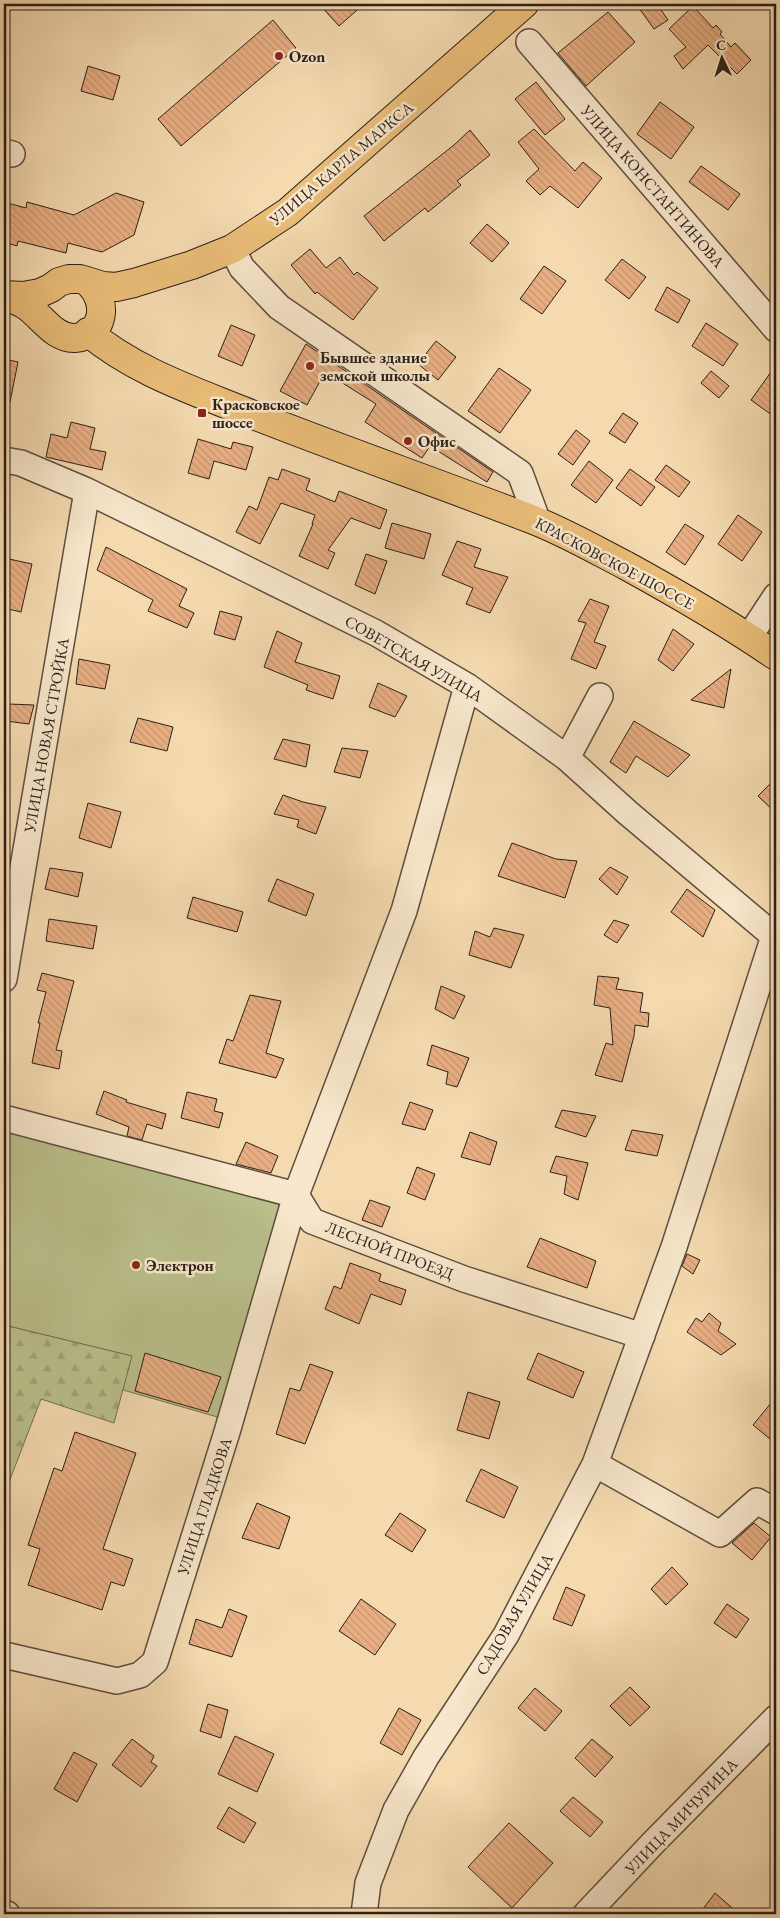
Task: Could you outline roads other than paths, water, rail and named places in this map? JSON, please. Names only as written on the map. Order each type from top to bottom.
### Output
[{"type":"main road","name":"УЛИЦА КАРЛА МАРКСА","points":[[4,295],[26,306],[56,333],[76,338],[95,321],[118,292],[134,284],[232,249],[288,212],[524,4]]},
{"type":"main road","name":"УЛИЦА КАРЛА МАРКСА","points":[[4,295],[23,296],[40,293],[59,282],[69,279],[80,279],[89,284],[116,287],[134,284]]},
{"type":"main road","points":[[89,284],[96,290],[101,300],[95,321]]},
{"type":"main road","points":[[49,326],[44,316],[43,306],[45,296],[51,288]]},
{"type":"main road","name":"КРАСКОВСКОЕ ШОССЕ","points":[[95,321],[115,352],[168,380],[270,422],[538,522],[600,552],[657,583],[749,637],[776,656]]},
{"type":"street","name":"УЛИЦА КОНСТАНТИНОВА","points":[[529,42],[776,329]]},
{"type":"street","points":[[232,249],[242,268],[279,307],[520,472],[538,522]]},
{"type":"street","name":"СОВЕТСКАЯ УЛИЦА","points":[[4,460],[22,463],[87,491],[376,633],[467,686],[567,758],[628,813],[774,936]]},
{"type":"street","name":"УЛИЦА НОВАЯ СТРОЙКА","points":[[4,979],[7,937],[87,491]]},
{"type":"street","points":[[749,637],[776,596]]},
{"type":"street","name":"УЛИЦА ГЛАДКОВА","points":[[4,1655],[117,1681],[140,1675],[155,1662],[227,1432],[296,1196],[404,911],[467,686]]},
{"type":"street","points":[[567,758],[600,696]]},
{"type":"street","name":"САДОВАЯ УЛИЦА","points":[[364,1914],[368,1883],[396,1810],[426,1757],[506,1635],[595,1464],[674,1247],[774,936]]},
{"type":"street","points":[[4,1118],[296,1196]]},
{"type":"street","name":"ЛЕСНОЙ ПРОЕЗД","points":[[296,1196],[312,1220],[464,1278],[642,1336]]},
{"type":"street","points":[[595,1464],[720,1534],[757,1501],[776,1512]]},
{"type":"street","name":"УЛИЦА МИЧУРИНА","points":[[586,1914],[653,1842],[776,1718]]},
{"type":"place","name":"Ozon","points":[[279,56]]},
{"type":"place","name":"Бывшее здание земской школы","points":[[310,366]]},
{"type":"place","name":"Красковское шоссе","points":[[202,413]]},
{"type":"place","name":"Офис","points":[[408,441]]},
{"type":"place","name":"Электрон","points":[[136,1265]]}]
